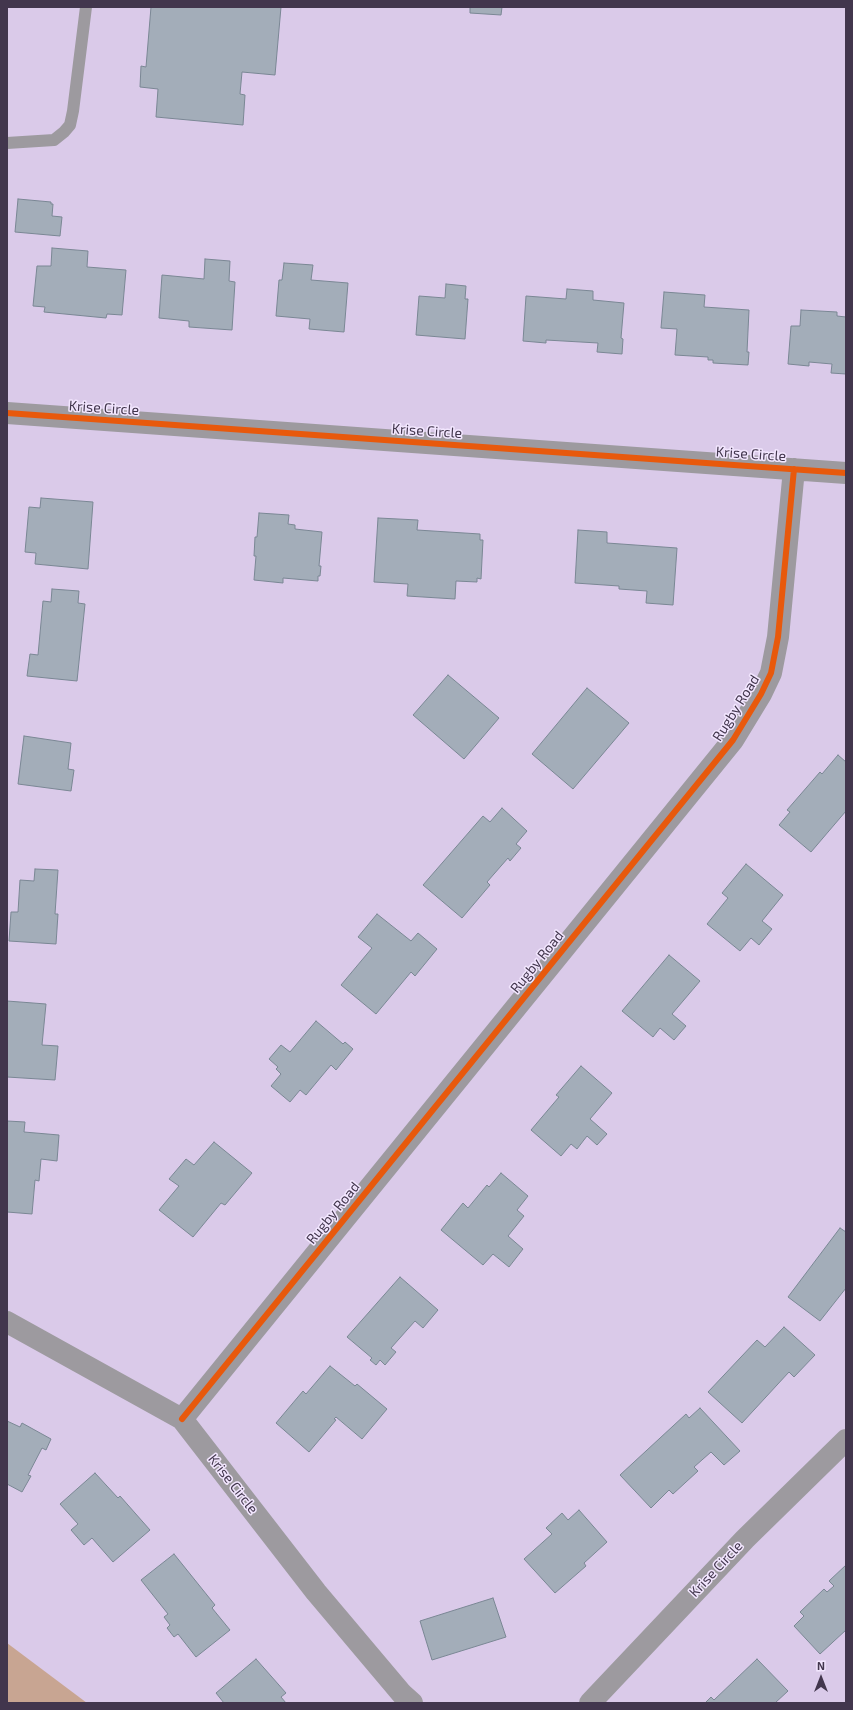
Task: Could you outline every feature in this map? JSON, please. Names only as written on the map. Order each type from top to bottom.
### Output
[{"type":"street","name":"Krise Circle","points":[[7,413],[846,473]]},
{"type":"street","name":"Rugby Road","points":[[182,1418],[733,740],[761,694],[771,673],[778,637],[794,469]]},
{"type":"street","name":"Krise Circle","points":[[7,1322],[182,1418],[316,1592],[402,1694],[412,1703]]},
{"type":"street","name":"Krise Circle","points":[[590,1703],[746,1538],[846,1440]]},
{"type":"lane","points":[[7,143],[54,140],[70,125],[86,7]]},
{"type":"shaded area","points":[[7,1643],[87,1703],[7,1703]]},
{"type":"building","points":[[151,7],[281,7],[275,75],[242,72],[240,94],[245,95],[243,125],[156,117],[158,89],[140,87],[141,66],[146,67]]},
{"type":"building","points":[[470,7],[502,7],[501,15],[470,13]]},
{"type":"building","points":[[18,199],[51,202],[51,204],[53,204],[52,216],[62,217],[60,236],[15,232]]},
{"type":"building","points":[[52,248],[88,251],[87,267],[126,270],[122,315],[107,314],[106,318],[44,312],[45,307],[33,306],[37,266],[51,266]]},
{"type":"building","points":[[205,259],[230,261],[229,281],[235,282],[232,330],[189,327],[189,321],[159,318],[162,275],[204,279]]},
{"type":"building","points":[[284,263],[313,265],[311,280],[348,283],[344,332],[309,329],[310,319],[276,316],[279,280],[282,280]]},
{"type":"building","points":[[446,284],[466,286],[465,299],[468,299],[465,339],[416,335],[419,296],[445,298]]},
{"type":"building","points":[[567,289],[593,291],[593,300],[624,303],[621,338],[623,339],[622,354],[597,352],[598,343],[546,340],[546,343],[523,341],[526,296],[566,299]]},
{"type":"building","points":[[664,292],[705,295],[704,307],[749,310],[747,352],[749,352],[748,365],[713,363],[713,360],[708,360],[708,357],[675,355],[677,329],[661,328]]},
{"type":"building","points":[[801,310],[837,312],[837,316],[846,317],[846,374],[831,373],[832,364],[809,362],[809,366],[788,364],[791,326],[800,326]]},
{"type":"building","points":[[41,498],[93,502],[88,569],[35,564],[36,553],[25,552],[29,507],[40,508]]},
{"type":"building","points":[[259,513],[289,515],[288,524],[295,525],[295,529],[322,532],[319,566],[321,566],[318,581],[283,578],[283,583],[254,580],[256,556],[254,556],[255,537],[257,537]]},
{"type":"building","points":[[378,518],[418,520],[417,530],[480,534],[480,540],[483,540],[481,579],[477,578],[477,582],[456,581],[455,599],[407,596],[408,584],[374,582]]},
{"type":"building","points":[[578,530],[607,532],[607,543],[677,548],[673,605],[646,603],[647,591],[619,589],[619,586],[575,583]]},
{"type":"building","points":[[52,589],[79,591],[78,603],[85,604],[77,681],[27,676],[30,654],[38,655],[43,601],[51,602]]},
{"type":"building","points":[[448,675],[499,718],[464,759],[413,715]]},
{"type":"building","points":[[587,688],[629,723],[573,789],[532,754]]},
{"type":"building","points":[[24,736],[71,743],[68,769],[74,770],[71,791],[18,784]]},
{"type":"building","points":[[838,755],[846,762],[846,811],[811,852],[779,825],[790,812],[787,810],[820,772],[822,774]]},
{"type":"building","points":[[502,808],[527,831],[516,844],[521,848],[510,861],[508,858],[487,882],[490,885],[462,918],[423,885],[483,816],[490,822]]},
{"type":"building","points":[[746,864],[783,895],[762,921],[772,929],[759,945],[751,938],[740,951],[707,924],[728,898],[722,893]]},
{"type":"building","points":[[35,869],[58,870],[55,914],[58,914],[56,944],[9,941],[11,912],[18,912],[20,880],[34,881]]},
{"type":"building","points":[[377,914],[411,941],[418,933],[437,949],[415,976],[411,972],[376,1014],[341,985],[372,948],[358,937]]},
{"type":"building","points":[[669,955],[700,981],[672,1014],[686,1026],[674,1040],[660,1028],[653,1037],[622,1011]]},
{"type":"building","points":[[7,1001],[46,1004],[42,1045],[58,1046],[55,1080],[7,1077]]},
{"type":"building","points":[[316,1021],[343,1044],[345,1042],[353,1049],[336,1070],[331,1065],[306,1095],[300,1090],[290,1102],[271,1086],[281,1074],[276,1069],[278,1067],[269,1059],[281,1045],[290,1052]]},
{"type":"building","points":[[581,1066],[612,1093],[590,1119],[607,1134],[597,1145],[587,1136],[577,1149],[571,1144],[561,1156],[531,1130],[559,1097],[556,1095]]},
{"type":"building","points":[[7,1121],[25,1122],[24,1132],[59,1135],[57,1161],[41,1159],[39,1181],[35,1180],[32,1214],[7,1212]]},
{"type":"building","points":[[214,1142],[252,1173],[225,1205],[221,1203],[193,1237],[159,1210],[179,1186],[169,1179],[186,1159],[194,1165]]},
{"type":"building","points":[[501,1173],[528,1196],[517,1210],[524,1216],[508,1236],[523,1249],[509,1267],[493,1254],[483,1265],[441,1230],[463,1203],[468,1208],[487,1185],[489,1187]]},
{"type":"building","points":[[840,1228],[846,1232],[846,1288],[820,1321],[788,1297]]},
{"type":"building","points":[[400,1277],[438,1310],[423,1328],[415,1321],[391,1348],[396,1352],[385,1365],[380,1360],[376,1365],[370,1360],[372,1358],[347,1337]]},
{"type":"building","points":[[784,1327],[815,1355],[794,1377],[789,1372],[742,1423],[708,1392],[757,1340],[765,1347]]},
{"type":"building","points":[[330,1366],[355,1386],[357,1384],[387,1409],[362,1439],[336,1417],[334,1419],[336,1420],[309,1452],[276,1423],[303,1391],[306,1394]]},
{"type":"building","points":[[700,1408],[740,1451],[724,1465],[711,1452],[694,1467],[698,1471],[673,1494],[669,1490],[651,1508],[620,1475],[686,1414],[689,1418]]},
{"type":"building","points":[[7,1421],[20,1427],[22,1423],[51,1439],[46,1450],[42,1448],[28,1475],[31,1476],[22,1492],[7,1484]]},
{"type":"building","points":[[95,1473],[118,1498],[120,1496],[150,1530],[113,1562],[92,1538],[84,1545],[71,1530],[78,1524],[60,1504]]},
{"type":"building","points":[[579,1510],[607,1542],[584,1563],[586,1566],[555,1593],[524,1559],[552,1534],[546,1528],[562,1513],[568,1520]]},
{"type":"building","points":[[174,1554],[215,1605],[212,1608],[230,1630],[196,1657],[178,1634],[174,1637],[167,1628],[170,1625],[164,1617],[168,1614],[141,1580]]},
{"type":"building","points":[[846,1565],[846,1630],[820,1654],[794,1626],[804,1616],[800,1612],[824,1589],[827,1592],[834,1586],[829,1581]]},
{"type":"building","points":[[493,1598],[506,1637],[432,1660],[420,1621]]},
{"type":"building","points":[[256,1659],[286,1693],[281,1697],[286,1703],[224,1703],[216,1693]]},
{"type":"building","points":[[757,1659],[788,1691],[775,1703],[705,1703],[711,1697],[714,1700]]},
{"type":"cycle path","points":[[7,413],[846,473]]},
{"type":"cycle path","points":[[182,1419],[733,740],[761,694],[771,673],[778,637],[794,469]]}]
